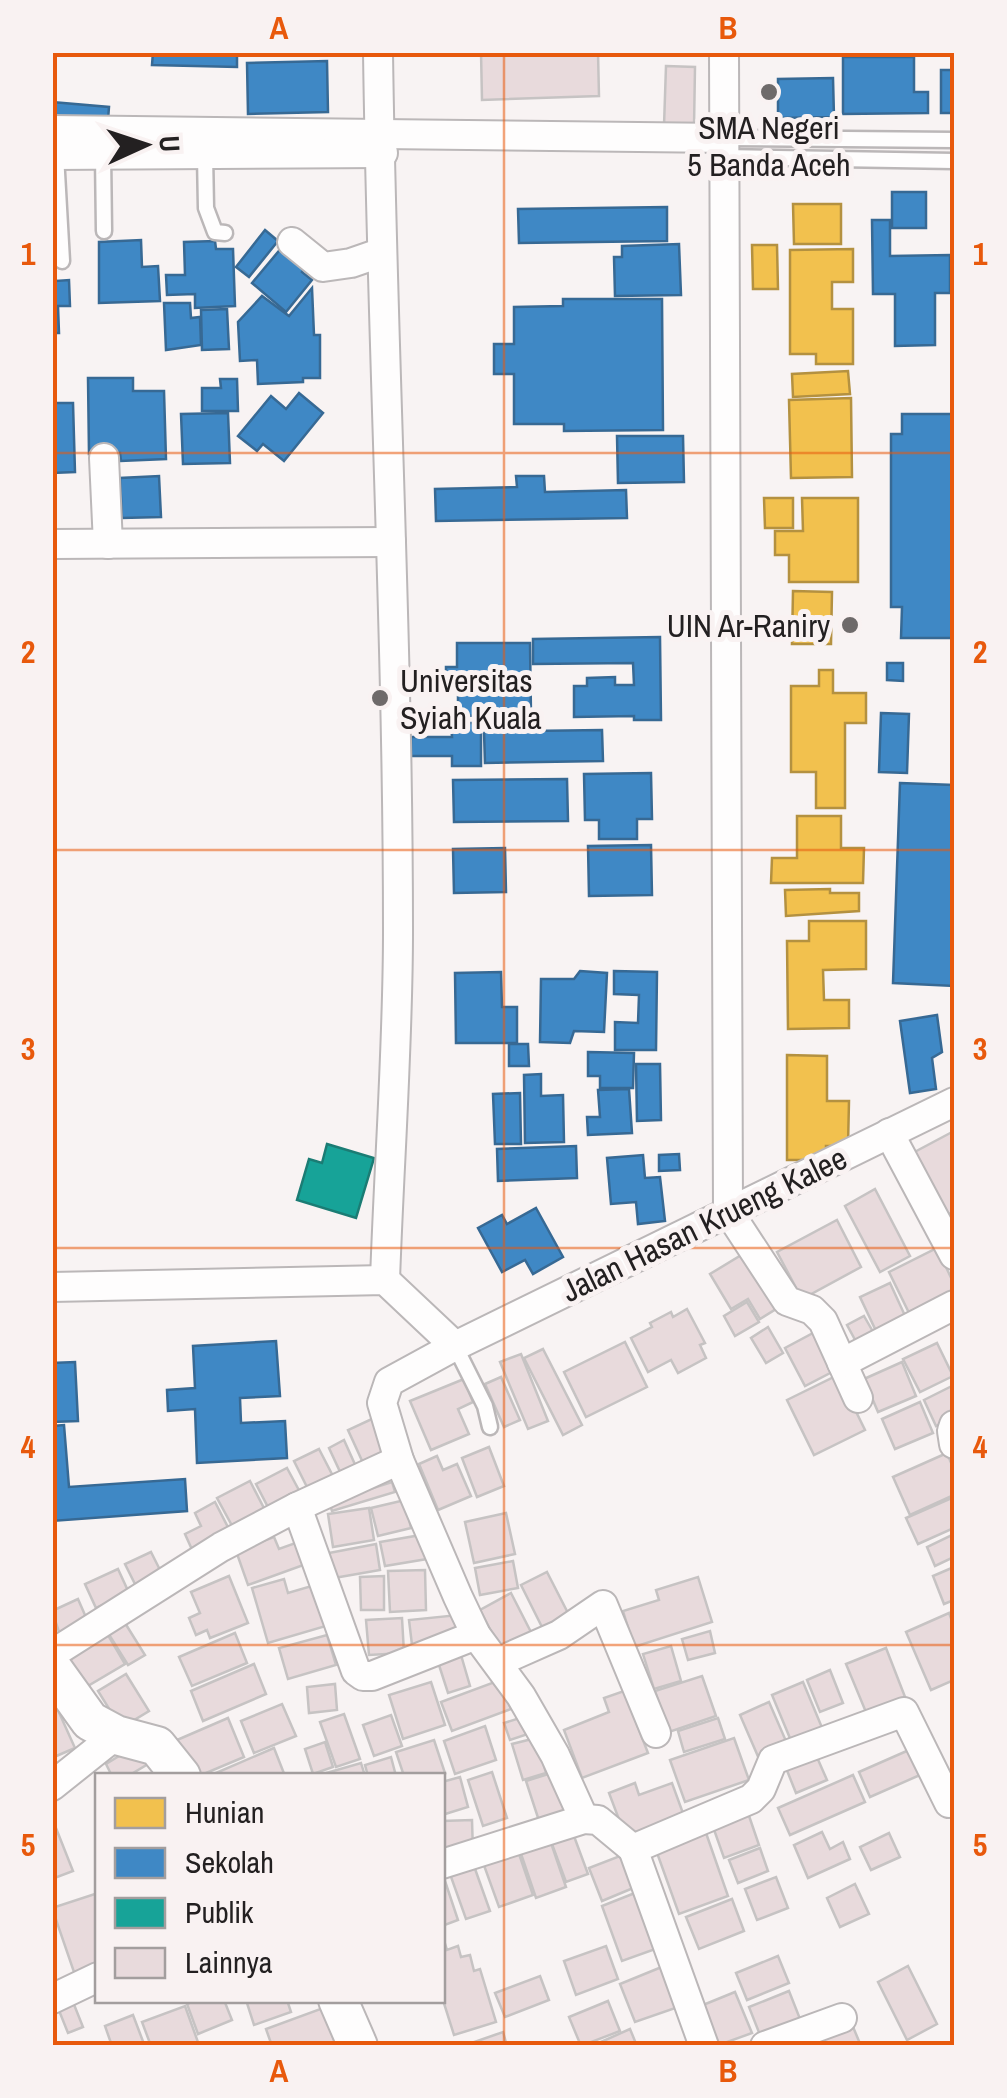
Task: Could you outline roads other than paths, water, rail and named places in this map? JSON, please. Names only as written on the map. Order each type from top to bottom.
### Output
[{"type":"street","points":[[378,52],[398,934],[385,1280]]},
{"type":"street","points":[[724,52],[728,1211],[786,1301],[812,1310],[823,1321],[858,1398]]},
{"type":"street","points":[[54,147],[103,155],[205,155],[379,144]]},
{"type":"street","points":[[54,147],[725,147]]},
{"type":"street","points":[[292,242],[323,267],[380,253]]},
{"type":"street","points":[[104,458],[108,544]]},
{"type":"street","points":[[52,544],[390,542]]},
{"type":"street","name":"Jalan Hasan Krueng Kalee","points":[[584,1819],[555,1755],[498,1662],[476,1635],[399,1460],[382,1403],[389,1382],[954,1102]]},
{"type":"street","points":[[889,1133],[954,1255]]},
{"type":"street","points":[[52,1287],[385,1280],[455,1346]]},
{"type":"street","points":[[842,1363],[954,1306]]},
{"type":"street","points":[[954,1425],[954,1444]]},
{"type":"street","points":[[52,1654],[222,1547],[296,1507],[399,1460]]},
{"type":"street","points":[[296,1507],[356,1671],[362,1676],[372,1676],[476,1635]]},
{"type":"street","points":[[498,1662],[560,1635],[604,1605],[656,1734]]},
{"type":"street","points":[[52,1668],[90,1721],[116,1734],[157,1746],[178,1773]]},
{"type":"street","points":[[633,1849],[751,1799],[761,1790],[773,1760],[904,1712],[949,1803]]},
{"type":"street","points":[[52,1786],[116,1734]]},
{"type":"street","points":[[445,1863],[584,1819],[598,1820],[633,1849],[704,2046]]},
{"type":"street","points":[[52,1999],[95,1978]]},
{"type":"street","points":[[339,2003],[358,2046]]},
{"type":"street","points":[[766,2046],[842,2018]]},
{"type":"lane","points":[[872,158],[874,140]]},
{"type":"lane","points":[[725,147],[954,140]]},
{"type":"lane","points":[[54,147],[62,261]]},
{"type":"lane","points":[[725,147],[954,160]]},
{"type":"lane","points":[[103,155],[104,231]]},
{"type":"lane","points":[[205,155],[208,217],[214,232],[226,233]]},
{"type":"lane","points":[[455,1346],[485,1406],[490,1427]]},
{"type":"place","name":"SMA Negeri 5 Banda Aceh","points":[[769,92]]},
{"type":"place","name":"UIN Ar-Raniry","points":[[850,625]]},
{"type":"place","name":"Universitas Syiah Kuala","points":[[380,698]]}]
